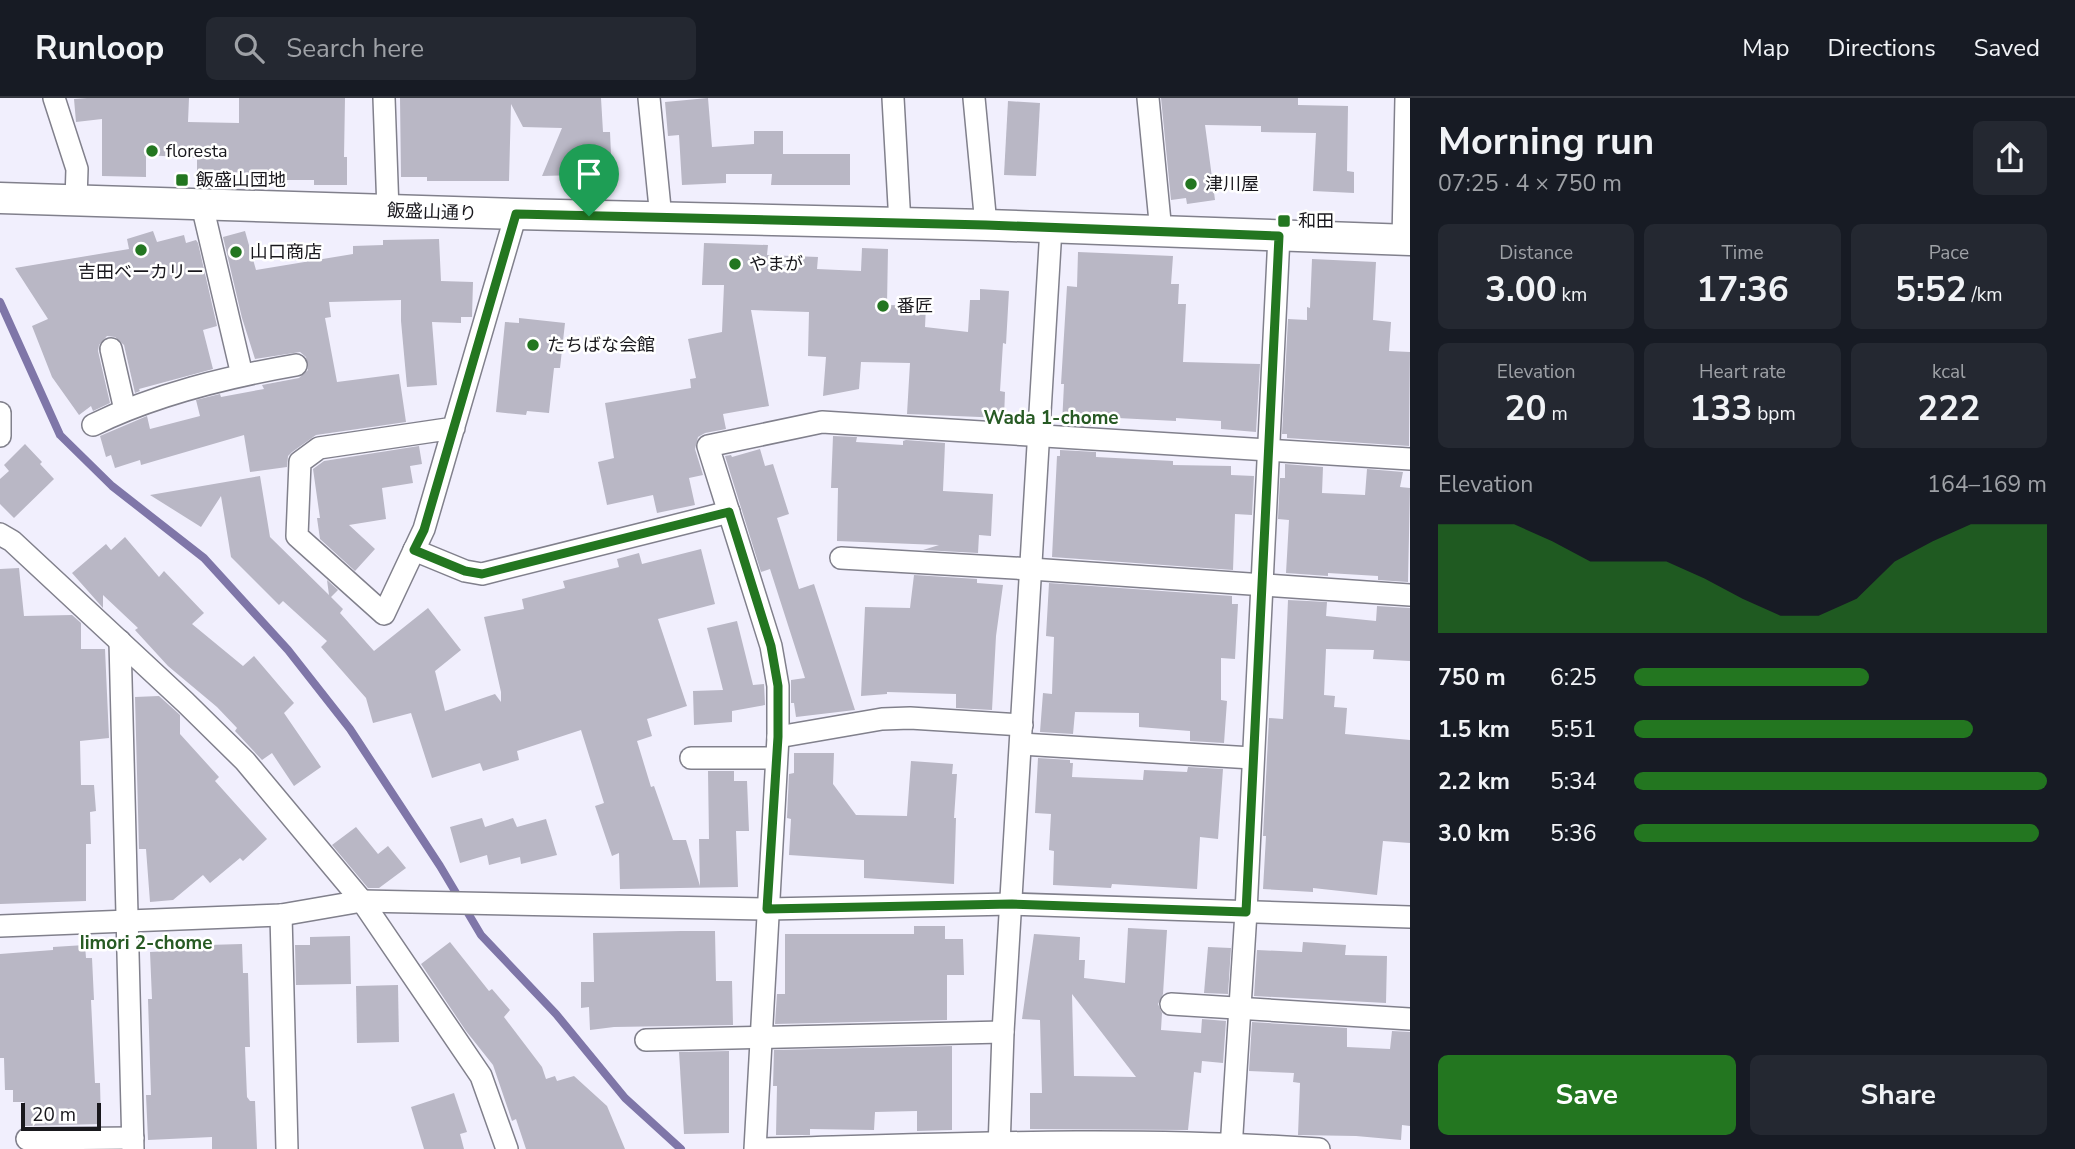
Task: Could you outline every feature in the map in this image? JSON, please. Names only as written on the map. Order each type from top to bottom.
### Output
[{"type":"street","points":[[54,98],[77,169],[76,200]]},
{"type":"street","points":[[384,98],[388,211]]},
{"type":"street","points":[[649,98],[661,218]]},
{"type":"street","points":[[892,98],[900,225]]},
{"type":"street","points":[[974,98],[986,225]]},
{"type":"street","points":[[1148,98],[1161,232]]},
{"type":"street","points":[[1406,98],[1407,240]]},
{"type":"street","name":"飯盛山通り","points":[[0,198],[388,211],[986,225],[1407,240]]},
{"type":"street","points":[[202,205],[242,375]]},
{"type":"street","points":[[454,428],[319,448],[300,463],[297,536],[384,614],[424,530],[454,428],[516,214]]},
{"type":"street","points":[[999,1146],[1003,1032],[1051,228]]},
{"type":"street","points":[[1231,1146],[1246,912],[1279,236]]},
{"type":"street","points":[[111,349],[125,410]]},
{"type":"street","points":[[93,425],[125,410],[242,375],[296,365]]},
{"type":"street","points":[[0,413],[0,436]]},
{"type":"street","points":[[755,1149],[778,686],[771,646],[708,446],[821,422],[1410,459]]},
{"type":"street","points":[[414,550],[465,571],[482,574],[729,512]]},
{"type":"street","points":[[0,534],[12,541],[120,641],[245,761],[362,901],[481,1076],[507,1149]]},
{"type":"street","points":[[841,558],[1410,595]]},
{"type":"street","points":[[27,1139],[133,1143],[120,641]]},
{"type":"street","points":[[691,758],[777,748],[882,719],[910,718],[1022,735],[1252,758]]},
{"type":"street","points":[[0,926],[281,915],[362,901],[767,909],[1012,904],[1410,917]]},
{"type":"street","points":[[281,915],[287,1149]]},
{"type":"street","points":[[1171,1004],[1410,1019]]},
{"type":"street","points":[[646,1040],[1003,1032]]},
{"type":"street","points":[[764,1149],[1231,1146],[1319,1149]]},
{"type":"building","points":[[189,98],[188,122],[239,123],[239,98],[345,98],[344,157],[347,157],[347,185],[314,185],[314,180],[258,180],[258,173],[197,171],[197,158],[146,155],[146,177],[102,176],[102,119],[76,122],[74,99]]},
{"type":"building","points":[[400,98],[601,98],[603,132],[610,132],[612,177],[579,179],[578,175],[542,176],[562,128],[523,127],[511,104],[509,181],[427,181],[427,177],[401,177]]},
{"type":"building","points":[[708,98],[712,147],[754,144],[754,131],[783,131],[783,154],[850,154],[850,185],[771,185],[772,174],[726,174],[726,183],[682,185],[679,135],[668,136],[665,102]]},
{"type":"building","points":[[1161,98],[1298,98],[1298,105],[1348,106],[1347,171],[1354,172],[1354,193],[1313,191],[1316,133],[1261,132],[1261,126],[1205,125],[1215,200],[1187,204],[1186,198],[1171,200]]},
{"type":"building","points":[[1008,101],[1040,103],[1036,176],[1004,175]]},
{"type":"building","points":[[153,231],[157,242],[184,235],[186,243],[196,240],[198,243],[217,326],[203,330],[213,369],[139,389],[140,391],[135,393],[124,345],[115,337],[107,336],[99,345],[98,351],[110,403],[93,411],[91,406],[79,415],[52,377],[32,326],[48,319],[15,268],[129,249],[127,239]]},
{"type":"building","points":[[245,231],[256,270],[353,254],[353,246],[383,245],[383,240],[439,239],[441,281],[473,282],[472,317],[461,317],[461,323],[432,322],[437,385],[407,387],[401,300],[329,302],[331,317],[325,318],[337,382],[399,374],[406,422],[316,435],[288,456],[287,467],[250,472],[244,435],[141,465],[140,460],[115,468],[111,455],[106,457],[100,436],[147,416],[150,429],[200,416],[196,400],[264,389],[262,385],[299,378],[308,370],[306,357],[300,352],[255,359],[242,318],[223,237]]},
{"type":"building","points":[[704,243],[768,245],[767,255],[818,257],[817,269],[861,271],[862,248],[888,249],[887,305],[926,306],[925,327],[968,332],[970,300],[980,300],[980,289],[1009,291],[1000,391],[1005,392],[1004,418],[907,414],[910,363],[861,362],[859,389],[823,396],[826,357],[808,356],[809,312],[751,310],[769,406],[723,414],[726,429],[698,437],[695,449],[703,475],[689,478],[695,505],[657,513],[653,495],[607,505],[598,462],[614,458],[605,403],[691,388],[690,379],[696,378],[688,339],[722,332],[724,285],[702,285]]},
{"type":"building","points":[[1078,252],[1173,256],[1171,284],[1179,284],[1178,304],[1186,304],[1183,362],[1260,364],[1256,432],[1221,429],[1221,421],[1176,418],[1176,421],[1098,417],[1097,426],[1062,424],[1064,384],[1061,384],[1067,286],[1077,287]]},
{"type":"building","points":[[1312,259],[1376,262],[1373,320],[1391,322],[1389,351],[1410,352],[1409,446],[1287,438],[1287,434],[1282,434],[1288,319],[1307,320]]},
{"type":"building","name":"たちばな会館","points":[[519,318],[565,323],[560,368],[554,368],[549,413],[527,411],[526,415],[496,412],[505,322],[519,323]]},
{"type":"building","points":[[833,436],[857,437],[856,442],[903,445],[906,440],[945,443],[943,491],[993,494],[991,536],[979,535],[978,553],[923,550],[939,545],[837,541],[838,488],[831,488]]},
{"type":"building","points":[[25,444],[54,479],[14,518],[0,504],[0,479],[9,471],[4,465]]},
{"type":"building","points":[[419,446],[422,464],[410,466],[413,483],[382,488],[386,519],[349,525],[375,549],[355,571],[320,539],[313,469],[324,461]]},
{"type":"building","points":[[760,449],[765,466],[773,464],[789,514],[777,518],[799,589],[814,584],[855,710],[796,717],[794,703],[791,703],[791,680],[805,678],[770,569],[761,572],[725,456],[732,457]]},
{"type":"building","points":[[1060,450],[1096,452],[1096,457],[1173,461],[1173,465],[1231,466],[1231,475],[1254,476],[1252,515],[1235,514],[1233,570],[1052,557],[1057,456],[1060,456]]},
{"type":"building","points":[[1285,464],[1323,467],[1322,493],[1365,495],[1367,469],[1403,472],[1400,487],[1410,488],[1408,582],[1378,580],[1378,576],[1286,573],[1289,520],[1278,519],[1280,478],[1285,478]]},
{"type":"building","points":[[260,476],[270,537],[329,595],[327,580],[338,590],[331,597],[343,609],[340,613],[374,651],[428,608],[461,650],[435,671],[445,711],[495,694],[501,702],[484,617],[524,609],[522,599],[565,588],[563,581],[619,567],[617,559],[639,553],[642,564],[701,549],[715,604],[658,619],[687,706],[647,719],[652,736],[637,741],[651,787],[654,786],[673,840],[686,840],[700,886],[699,839],[709,839],[708,771],[734,771],[734,781],[747,781],[749,831],[736,831],[738,887],[620,889],[619,853],[612,856],[595,806],[604,803],[581,730],[517,751],[519,760],[483,771],[480,763],[432,778],[411,713],[373,723],[366,698],[321,647],[327,641],[283,601],[279,605],[231,557],[221,496],[201,527],[150,495]]},
{"type":"building","points":[[125,537],[159,577],[164,571],[204,613],[192,624],[243,666],[254,656],[294,703],[284,713],[321,767],[294,786],[272,753],[262,760],[217,707],[168,666],[135,630],[138,628],[103,595],[103,608],[72,573],[106,544],[111,550]]},
{"type":"building","points":[[19,568],[24,616],[72,615],[81,623],[81,649],[105,649],[109,738],[80,741],[81,785],[94,785],[96,811],[90,812],[91,844],[86,844],[86,901],[0,904],[0,569]]},
{"type":"building","points":[[914,575],[977,579],[977,583],[1003,585],[996,636],[992,710],[956,708],[956,694],[887,692],[861,696],[865,607],[910,608]]},
{"type":"building","points":[[1049,583],[1232,596],[1232,604],[1238,604],[1235,659],[1221,658],[1221,700],[1227,701],[1224,743],[1190,741],[1190,731],[1139,727],[1139,713],[1075,712],[1073,734],[1040,732],[1043,693],[1052,694],[1054,637],[1046,636]]},
{"type":"building","points":[[1288,600],[1327,602],[1326,616],[1376,621],[1377,606],[1410,608],[1410,661],[1373,659],[1374,650],[1326,649],[1324,695],[1335,696],[1334,707],[1347,708],[1345,734],[1410,740],[1410,843],[1383,841],[1377,895],[1313,888],[1313,892],[1263,889],[1269,718],[1283,719]]},
{"type":"building","points":[[737,621],[753,685],[764,684],[765,705],[732,711],[732,722],[694,725],[693,691],[723,690],[707,628]]},
{"type":"building","points":[[159,696],[180,715],[180,734],[219,777],[215,781],[267,839],[243,861],[240,858],[210,883],[203,875],[173,900],[150,902],[146,849],[139,849],[135,697]]},
{"type":"building","points":[[794,753],[834,753],[833,784],[856,815],[907,816],[911,761],[953,764],[952,774],[957,774],[954,884],[864,878],[864,860],[789,855],[789,774],[794,773]]},
{"type":"building","points":[[1038,758],[1070,760],[1070,763],[1073,763],[1072,777],[1143,780],[1144,770],[1187,772],[1188,767],[1223,769],[1218,839],[1200,837],[1197,889],[1112,884],[1111,888],[1053,885],[1054,851],[1049,850],[1051,814],[1035,813]]},
{"type":"building","points":[[482,818],[485,827],[513,818],[517,827],[546,819],[557,855],[521,864],[520,857],[489,865],[487,855],[460,863],[450,827]]},
{"type":"building","points":[[356,827],[378,854],[388,846],[406,868],[379,888],[368,888],[332,845]]},
{"type":"building","points":[[914,926],[945,926],[945,939],[963,939],[964,975],[947,975],[947,1020],[775,1024],[777,994],[785,994],[785,934],[914,934]]},
{"type":"building","points":[[1128,928],[1167,930],[1163,994],[1158,1004],[1162,1013],[1161,1030],[1201,1033],[1202,1019],[1226,1021],[1223,1063],[1202,1061],[1201,1073],[1194,1072],[1188,1130],[1030,1129],[1030,1093],[1042,1093],[1040,1020],[1022,1019],[1034,934],[1080,937],[1079,960],[1085,960],[1084,978],[1125,983]],"holes":[[[1072,994],[1136,1077],[1074,1076]]]},
{"type":"building","points":[[715,931],[716,981],[732,981],[733,1025],[614,1027],[590,1030],[589,1007],[581,1008],[581,982],[594,982],[593,933]]},
{"type":"building","points":[[350,936],[351,984],[296,985],[295,945],[310,945],[310,937]]},
{"type":"building","points":[[450,942],[489,991],[492,989],[510,1010],[504,1017],[542,1067],[546,1079],[555,1076],[557,1081],[574,1076],[607,1106],[625,1149],[526,1149],[516,1119],[512,1121],[493,1065],[466,1031],[421,964]]},
{"type":"building","points":[[1303,942],[1346,945],[1345,955],[1387,956],[1386,1003],[1254,996],[1257,950],[1302,952]]},
{"type":"building","points":[[242,944],[243,973],[248,973],[250,1047],[245,1047],[247,1097],[250,1101],[255,1101],[257,1149],[212,1149],[212,1137],[148,1140],[146,1095],[151,1095],[148,999],[152,999],[150,952]]},
{"type":"building","points":[[85,945],[86,958],[92,958],[95,1083],[100,1083],[101,1124],[25,1126],[24,1102],[13,1102],[13,1090],[5,1090],[4,1058],[0,1058],[0,954]]},
{"type":"building","points":[[1208,947],[1231,948],[1228,994],[1204,993]]},
{"type":"building","points":[[398,985],[399,1042],[357,1043],[356,986]]},
{"type":"building","points":[[1252,1022],[1347,1028],[1347,1047],[1390,1049],[1392,1031],[1410,1032],[1410,1126],[1402,1125],[1401,1140],[1298,1135],[1300,1083],[1293,1082],[1294,1073],[1249,1071]]},
{"type":"building","points":[[952,1046],[952,1130],[917,1131],[917,1111],[875,1112],[874,1130],[810,1129],[810,1135],[776,1135],[777,1086],[773,1086],[774,1050]]},
{"type":"building","points":[[729,1051],[729,1133],[684,1134],[679,1052]]},
{"type":"building","points":[[454,1093],[467,1132],[460,1134],[464,1149],[424,1149],[411,1107]]},
{"type":"waterway","points":[[0,302],[60,435],[112,486],[204,558],[288,650],[350,729],[440,866],[481,935],[556,1014],[625,1098],[681,1149]]},
{"type":"place","name":"floresta","points":[[152,151]]},
{"type":"place","name":"飯盛山団地","points":[[182,180]]},
{"type":"place","name":"津川屋","points":[[1191,184]]},
{"type":"place","name":"和田","points":[[1284,221]]},
{"type":"place","name":"吉田ベーカリー","points":[[141,250]]},
{"type":"place","name":"山口商店","points":[[236,252]]},
{"type":"place","name":"やまが","points":[[735,264]]},
{"type":"place","name":"番匠","points":[[883,306]]},
{"type":"place","name":"たちばな会館","points":[[533,345]]},
{"type":"district","name":"Wada 1-chome","points":[[1051,418]]},
{"type":"district","name":"Iimori 2-chome","points":[[146,943]]},
{"type":"route","points":[[516,214],[589,216],[986,225],[1279,236],[1246,912],[1012,904],[767,909],[778,737],[778,686],[771,646],[729,512],[482,574],[465,571],[414,550],[424,530],[516,214]]}]
